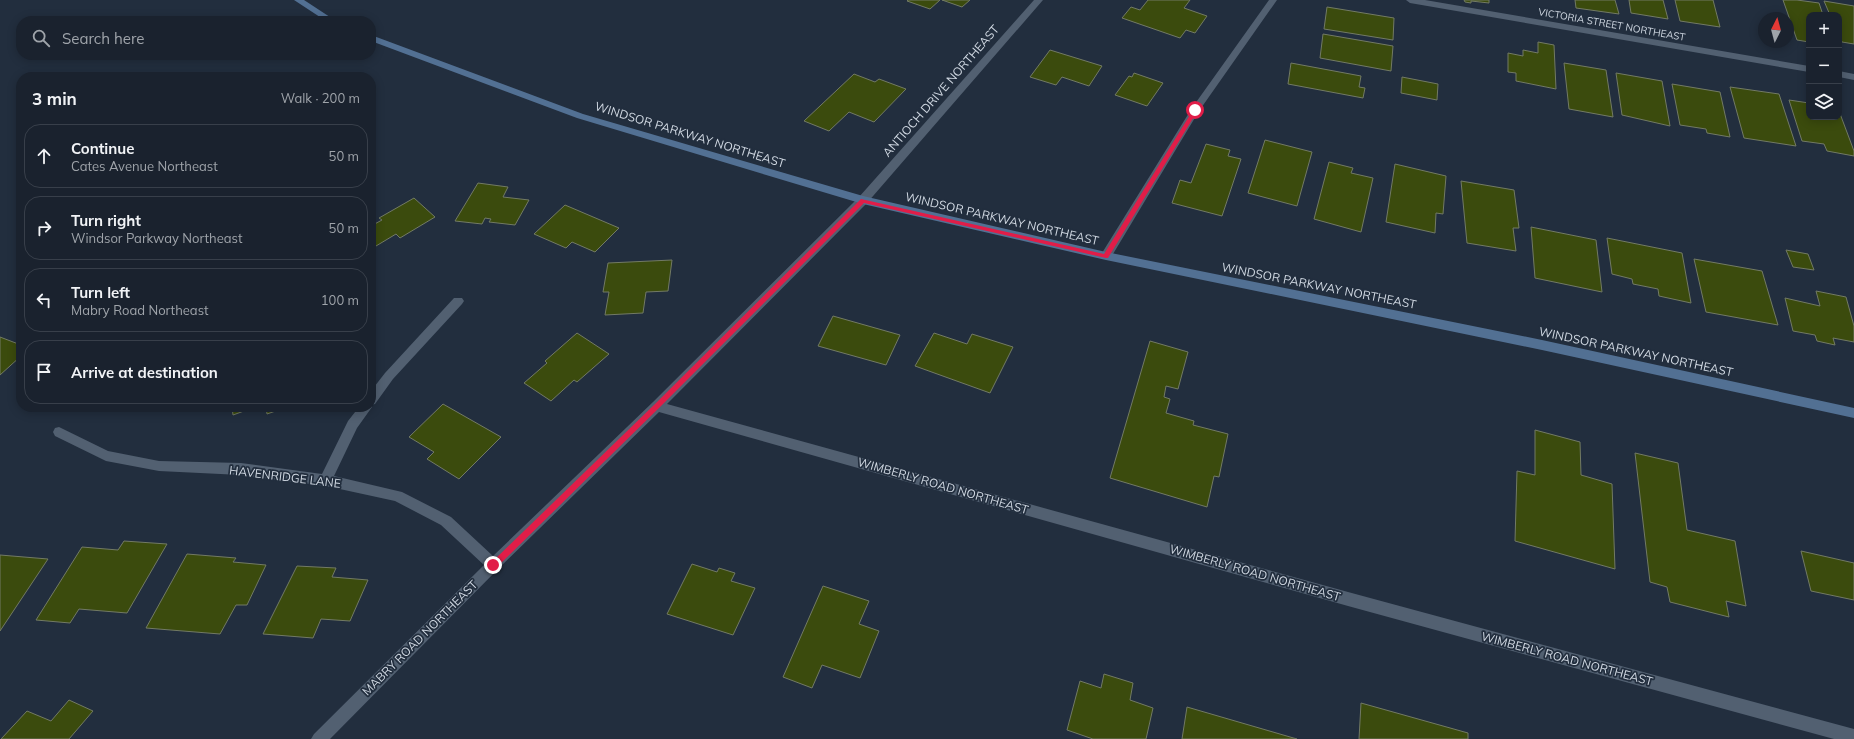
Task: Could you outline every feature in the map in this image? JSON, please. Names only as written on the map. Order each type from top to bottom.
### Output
[{"type":"street","points":[[298,0],[324,16]]},
{"type":"street","name":"ANTIOCH DRIVE NORTHEAST","points":[[863,200],[985,59],[1039,0]]},
{"type":"street","points":[[1106,256],[1195,110],[1273,0]]},
{"type":"street","name":"VICTORIA STREET NORTHEAST","points":[[1410,0],[1806,68]]},
{"type":"street","name":"WINDSOR PARKWAY NORTHEAST","points":[[376,40],[580,116],[863,200],[1106,256],[1542,345],[1854,413]]},
{"type":"street","points":[[1842,75],[1854,77]]},
{"type":"street","name":"MABRY ROAD NORTHEAST","points":[[319,739],[493,565],[657,406],[863,200]]},
{"type":"street","points":[[376,393],[389,376],[458,301]]},
{"type":"street","name":"WIMBERLY ROAD NORTHEAST","points":[[657,406],[1340,597],[1854,737]]},
{"type":"street","points":[[326,480],[352,425],[362,412]]},
{"type":"street","name":"HAVENRIDGE LANE","points":[[59,432],[106,456],[159,466],[241,469],[326,480],[397,496],[446,521],[493,565]]},
{"type":"building","points":[[940,0],[930,9],[907,1]]},
{"type":"building","points":[[942,0],[970,0],[962,7]]},
{"type":"building","points":[[1148,0],[1190,0],[1184,8],[1207,16],[1195,33],[1186,30],[1180,38],[1122,18],[1131,7],[1140,10]]},
{"type":"building","points":[[1464,0],[1489,0],[1489,3],[1471,1],[1471,3],[1465,2]]},
{"type":"building","points":[[1575,0],[1615,0],[1619,14],[1576,8]]},
{"type":"building","points":[[1629,0],[1663,0],[1668,19],[1631,13]]},
{"type":"building","points":[[1675,0],[1713,0],[1720,27],[1680,21]]},
{"type":"building","points":[[1783,0],[1819,3],[1822,12],[1806,12],[1806,42],[1797,40],[1794,31],[1794,12],[1787,12]]},
{"type":"building","points":[[1824,1],[1854,6],[1854,44],[1842,42],[1842,12],[1829,12]]},
{"type":"building","points":[[1327,7],[1394,18],[1393,40],[1324,29]]},
{"type":"building","points":[[1323,34],[1393,46],[1391,71],[1320,58]]},
{"type":"building","points":[[1538,42],[1554,45],[1556,89],[1516,81],[1516,73],[1508,72],[1508,53],[1523,56],[1523,50],[1538,53]]},
{"type":"building","points":[[1050,50],[1102,66],[1089,86],[1062,77],[1056,85],[1030,77]]},
{"type":"building","points":[[1291,63],[1361,76],[1359,87],[1365,88],[1363,98],[1288,84]]},
{"type":"building","points":[[1564,63],[1606,70],[1613,117],[1569,109]]},
{"type":"building","points":[[1134,73],[1163,83],[1147,106],[1115,95],[1129,76],[1132,77]]},
{"type":"building","points":[[1616,73],[1662,81],[1670,126],[1622,115]]},
{"type":"building","points":[[854,74],[875,82],[879,79],[906,89],[874,122],[849,112],[829,131],[804,121]]},
{"type":"building","points":[[1402,77],[1438,84],[1437,100],[1401,93]]},
{"type":"building","points":[[1672,84],[1720,92],[1730,137],[1707,133],[1706,129],[1680,125]]},
{"type":"building","points":[[1730,87],[1779,94],[1796,146],[1744,138]]},
{"type":"building","points":[[1789,100],[1806,103],[1806,120],[1842,119],[1854,151],[1854,156],[1827,151],[1824,144],[1802,141]]},
{"type":"building","points":[[1265,140],[1312,152],[1297,206],[1248,193]]},
{"type":"building","points":[[1206,144],[1230,150],[1228,156],[1241,159],[1222,216],[1172,203],[1180,180],[1191,183]]},
{"type":"building","points":[[1329,162],[1353,168],[1351,173],[1373,178],[1361,232],[1314,219]]},
{"type":"building","points":[[1395,164],[1446,176],[1443,214],[1436,213],[1435,233],[1386,222]]},
{"type":"building","points":[[1461,181],[1514,190],[1519,228],[1513,228],[1516,251],[1467,243]]},
{"type":"building","points":[[478,183],[508,187],[503,197],[529,200],[515,225],[489,222],[491,219],[485,218],[482,224],[455,221]]},
{"type":"building","points":[[414,198],[435,217],[400,238],[396,234],[376,246],[376,223],[382,220],[379,218]]},
{"type":"building","points":[[565,205],[619,228],[595,252],[572,242],[566,248],[534,234]]},
{"type":"building","points":[[1531,227],[1596,240],[1602,292],[1535,278]]},
{"type":"building","points":[[1607,238],[1682,253],[1691,303],[1659,296],[1658,289],[1633,284],[1632,279],[1612,274]]},
{"type":"building","points":[[1786,250],[1808,254],[1814,270],[1793,267]]},
{"type":"building","points":[[1694,259],[1762,271],[1778,325],[1706,312]]},
{"type":"building","points":[[672,260],[668,291],[646,292],[643,313],[605,315],[609,292],[603,292],[608,263]]},
{"type":"building","points":[[1816,291],[1846,297],[1854,326],[1854,342],[1833,338],[1835,345],[1817,341],[1815,335],[1793,331],[1785,298],[1820,306]]},
{"type":"building","points":[[833,316],[900,335],[886,365],[818,346]]},
{"type":"building","points":[[577,333],[609,354],[577,382],[574,380],[551,401],[524,383],[547,363],[545,361]]},
{"type":"building","points":[[934,333],[967,344],[972,334],[1013,347],[990,393],[915,366]]},
{"type":"building","points":[[0,337],[16,343],[16,361],[0,375]]},
{"type":"building","points":[[1150,341],[1188,352],[1178,389],[1166,386],[1164,397],[1170,399],[1166,413],[1194,421],[1193,425],[1228,434],[1219,477],[1214,476],[1207,507],[1110,478]]},
{"type":"building","points":[[443,404],[501,437],[459,479],[427,459],[434,452],[409,437]]},
{"type":"building","points":[[233,412],[241,412],[233,415]]},
{"type":"building","points":[[1535,430],[1580,442],[1581,475],[1612,484],[1615,569],[1515,541],[1517,471],[1535,475]]},
{"type":"building","points":[[1635,453],[1678,463],[1687,530],[1735,541],[1746,606],[1726,601],[1729,617],[1670,602],[1667,587],[1650,582]]},
{"type":"building","points":[[124,541],[167,544],[127,613],[79,609],[70,623],[36,620],[82,547],[118,550]]},
{"type":"building","points":[[1801,551],[1854,563],[1854,600],[1811,591]]},
{"type":"building","points":[[187,554],[236,558],[233,562],[266,565],[247,605],[236,605],[220,634],[146,628]]},
{"type":"building","points":[[0,555],[48,559],[0,631]]},
{"type":"building","points":[[692,564],[717,572],[719,568],[735,573],[731,581],[755,588],[733,635],[667,614]]},
{"type":"building","points":[[297,566],[336,568],[332,577],[368,580],[350,621],[321,619],[313,638],[263,634]]},
{"type":"building","points":[[823,586],[869,601],[859,624],[879,631],[860,678],[822,665],[812,688],[783,677]]},
{"type":"building","points":[[1104,674],[1133,683],[1130,700],[1153,708],[1146,739],[1093,739],[1067,730],[1080,681],[1101,688]]},
{"type":"building","points":[[69,700],[93,711],[69,739],[1,739],[27,711],[51,721]]},
{"type":"building","points":[[1361,703],[1468,733],[1468,739],[1359,739]]},
{"type":"building","points":[[1187,707],[1297,739],[1182,739]]},
{"type":"route","points":[[493,565],[657,406],[863,200],[1106,256],[1195,110]]}]
